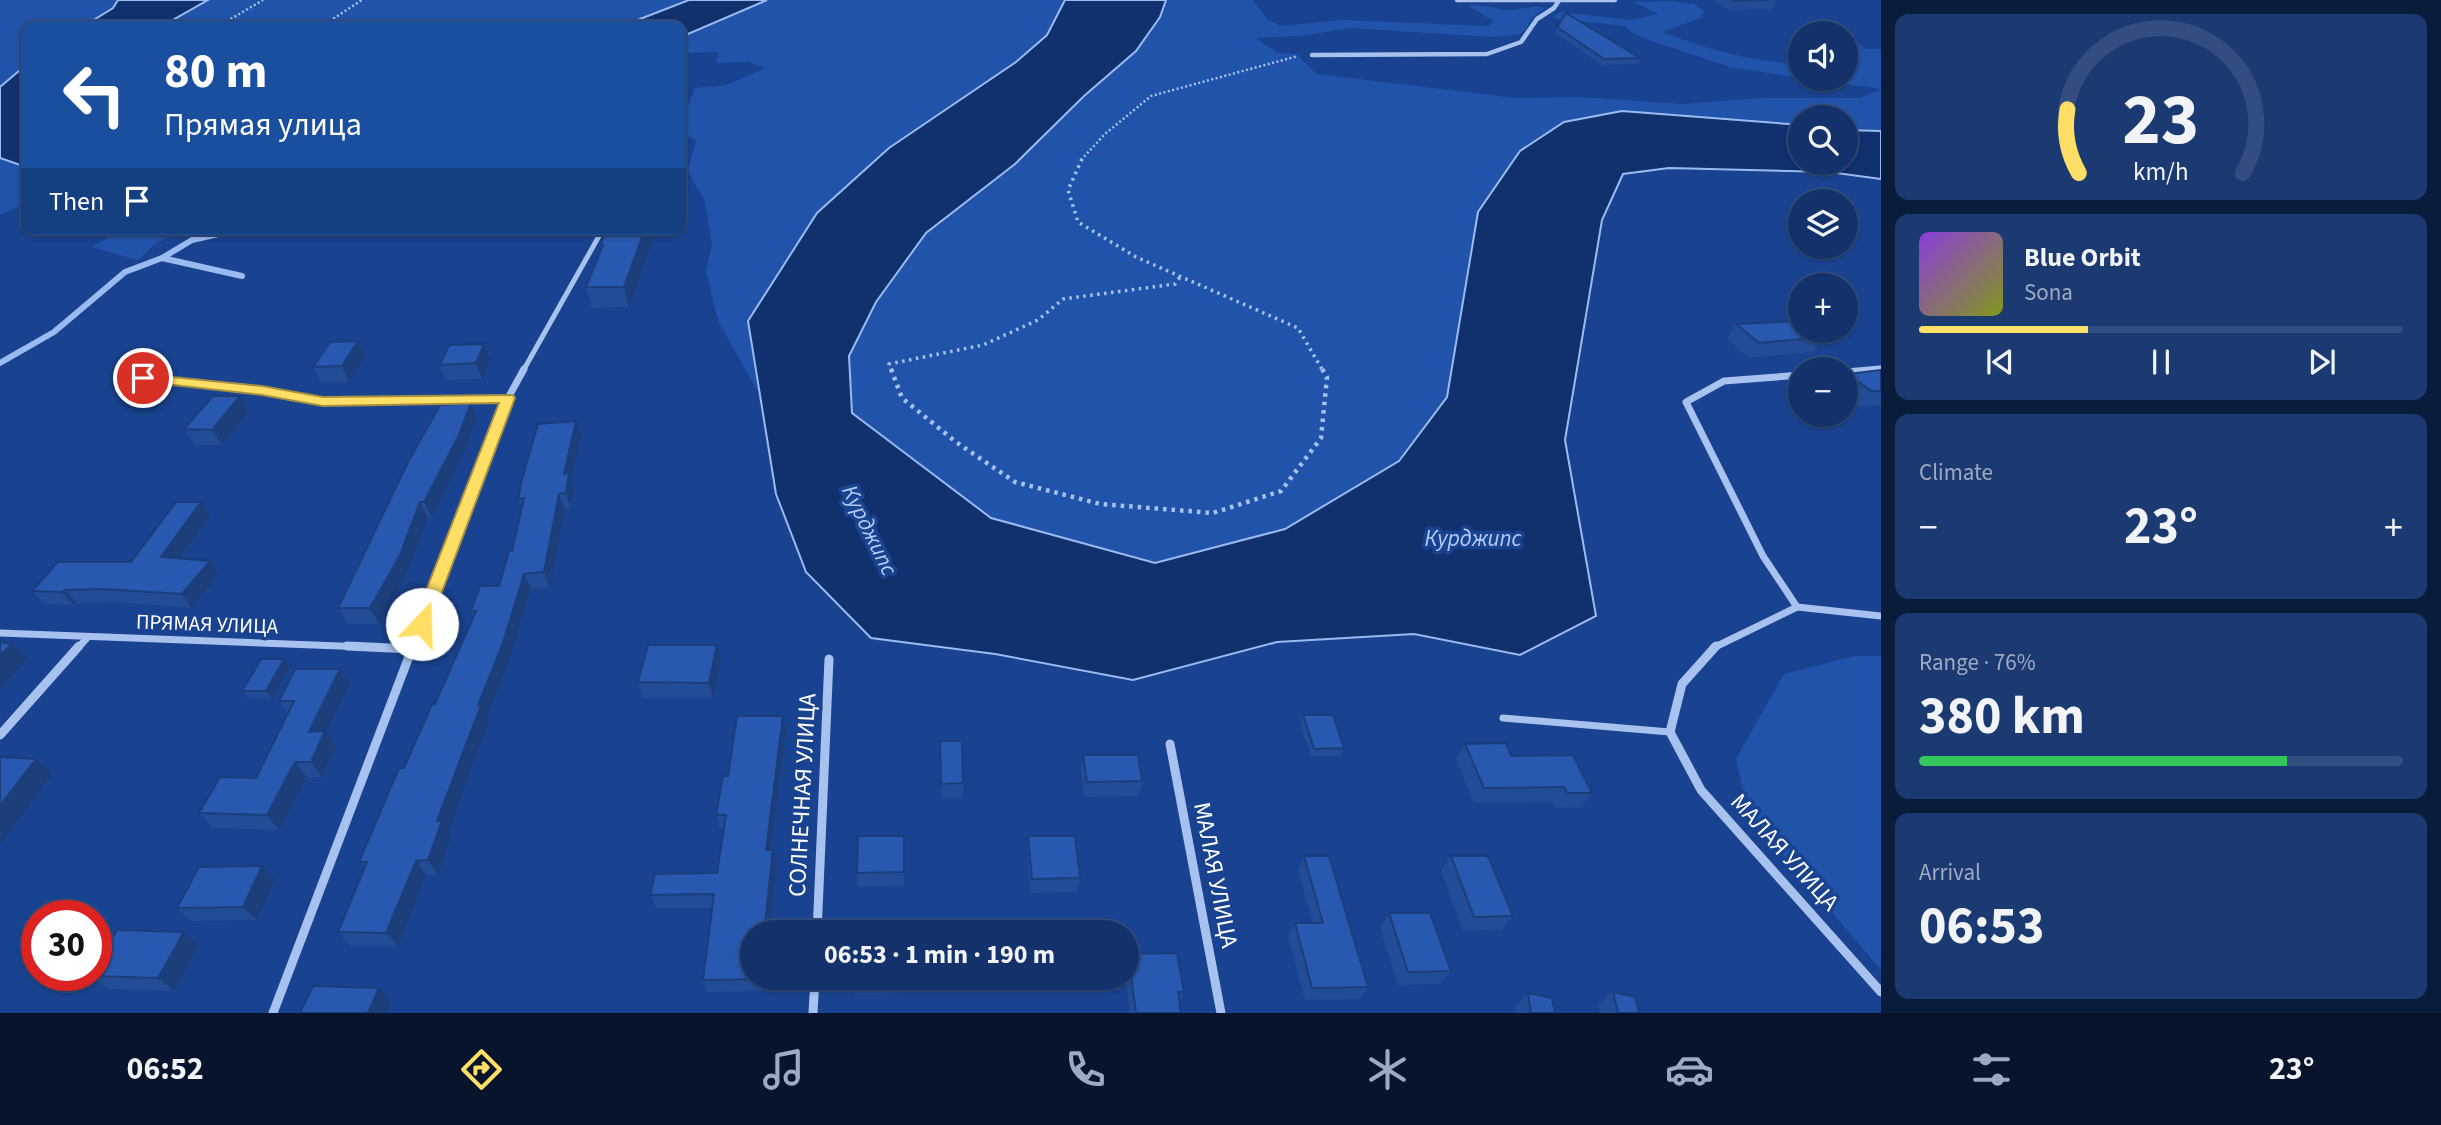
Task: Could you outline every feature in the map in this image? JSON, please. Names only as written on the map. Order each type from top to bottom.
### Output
[{"type":"street","points":[[1458,1],[1615,0]]},
{"type":"street","points":[[1312,55],[1487,54],[1521,43],[1537,19],[1558,2]]},
{"type":"street","points":[[273,1013],[508,398],[600,235]]},
{"type":"street","points":[[1858,371],[1881,369]]},
{"type":"street","points":[[1788,376],[1724,380],[1686,402],[1763,556],[1797,607]]},
{"type":"street","points":[[143,378],[262,390],[323,401],[508,398]]},
{"type":"street","points":[[1670,732],[1682,684],[1713,648],[1797,607],[1881,616]]},
{"type":"street","name":"ПРЯМАЯ УЛИЦА","points":[[0,633],[412,649]]},
{"type":"street","points":[[0,735],[87,638]]},
{"type":"street","name":"СОЛНЕЧНАЯ УЛИЦА","points":[[818,920],[829,659]]},
{"type":"street","name":"МАЛАЯ УЛИЦА","points":[[1670,732],[1701,790],[1881,992]]},
{"type":"street","name":"МАЛАЯ УЛИЦА","points":[[1170,744],[1221,1013]]},
{"type":"street","points":[[813,1013],[814,990]]},
{"type":"lane","points":[[1503,718],[1670,732]]},
{"type":"path","points":[[227,21],[263,0]]},
{"type":"path","points":[[330,21],[362,0]]},
{"type":"path","points":[[1180,277],[1175,284],[1165,286],[1063,299],[1038,320],[983,345],[889,364],[902,398],[956,442],[1015,482],[1100,504],[1213,513],[1281,491],[1321,438],[1327,377],[1298,328],[1136,257],[1079,222],[1068,190],[1084,155],[1151,96],[1289,56],[1312,55]]},
{"type":"shaded area","points":[[0,0],[118,0],[110,11],[94,21],[21,21],[21,69],[0,87]]},
{"type":"shaded area","points":[[208,0],[689,0],[635,21],[171,21]]},
{"type":"shaded area","points":[[767,0],[1065,0],[1047,35],[1016,62],[890,148],[817,213],[748,321],[758,392],[718,321],[706,271],[712,245],[705,202],[688,171],[696,141],[686,134],[686,110],[695,88],[726,85],[766,68],[748,62],[716,63],[718,52],[686,53],[686,35]]},
{"type":"shaded area","points":[[1166,0],[1253,0],[1267,19],[1280,26],[1342,20],[1489,26],[1494,21],[1468,6],[1510,10],[1545,8],[1530,19],[1527,28],[1520,34],[1493,37],[1350,28],[1301,36],[1255,38],[1278,53],[1296,54],[1317,74],[1515,98],[1579,97],[1683,104],[1761,98],[1860,98],[1881,89],[1881,131],[1858,130],[1858,105],[1788,105],[1788,124],[1622,111],[1478,212],[1447,397],[1399,460],[1285,529],[1156,563],[991,518],[852,413],[849,356],[876,302],[926,233],[1015,164],[1084,96],[1136,51],[1160,17]]},
{"type":"shaded area","points":[[1634,2],[1694,4],[1704,11],[1701,18],[1662,32],[1730,54],[1788,63],[1788,76],[1730,67],[1652,41],[1632,33],[1625,26],[1552,18],[1560,12],[1632,20],[1658,14]]},
{"type":"shaded area","points":[[1858,43],[1866,49],[1881,49],[1881,89],[1858,86]]},
{"type":"shaded area","points":[[0,158],[21,165],[21,205],[0,215]]},
{"type":"shaded area","points":[[113,235],[173,235],[156,243],[138,260],[92,247]]},
{"type":"shaded area","points":[[1854,656],[1881,656],[1881,970],[1748,813],[1736,759],[1784,674]]},
{"type":"water","points":[[118,0],[208,0],[171,21],[92,21],[113,8]]},
{"type":"water","points":[[689,0],[767,0],[686,35],[686,21],[635,21]]},
{"type":"water","name":"Курджипс","points":[[1065,0],[1166,0],[1160,17],[1136,51],[1084,96],[1015,164],[926,233],[876,302],[849,356],[852,413],[991,518],[1155,563],[1285,529],[1399,461],[1447,397],[1478,212],[1520,151],[1564,122],[1622,111],[1788,124],[1788,171],[1669,168],[1623,174],[1602,220],[1565,440],[1596,616],[1520,655],[1414,634],[1277,642],[1133,680],[995,654],[871,638],[806,572],[776,494],[748,321],[817,213],[889,148],[1016,62],[1047,35]]},
{"type":"water","points":[[21,69],[21,165],[0,158],[0,87]]},
{"type":"water","name":"Курджипс","points":[[1858,130],[1881,131],[1881,179],[1851,175],[1858,175]]},
{"type":"building","points":[[1566,13],[1640,58],[1604,59],[1557,27]]},
{"type":"building","points":[[604,235],[643,235],[624,287],[586,287],[603,245],[600,245]]},
{"type":"building","points":[[1788,322],[1788,340],[1759,343],[1736,324]]},
{"type":"building","points":[[358,341],[342,366],[313,367],[330,342]]},
{"type":"building","points":[[484,344],[476,363],[440,365],[449,345]]},
{"type":"building","points":[[1881,370],[1881,391],[1871,391],[1858,381],[1858,373]]},
{"type":"building","points":[[213,396],[240,396],[212,430],[184,429]]},
{"type":"building","points":[[471,403],[459,435],[424,502],[420,502],[400,555],[370,608],[338,608],[408,462],[440,405]]},
{"type":"building","points":[[576,421],[564,474],[569,473],[566,493],[559,494],[544,572],[524,574],[502,646],[437,821],[442,821],[428,860],[416,861],[386,933],[338,932],[367,862],[359,862],[399,768],[404,768],[476,611],[471,611],[480,586],[499,586],[509,551],[512,551],[524,498],[518,499],[522,479],[538,424]]},
{"type":"building","points":[[176,502],[201,502],[161,557],[210,561],[182,594],[103,589],[32,591],[58,562],[131,562]]},
{"type":"building","points":[[0,642],[12,644],[0,656]]},
{"type":"building","points":[[648,645],[717,645],[709,683],[638,682]]},
{"type":"building","points":[[261,659],[284,659],[266,691],[242,691]]},
{"type":"building","points":[[295,669],[340,669],[309,732],[325,731],[311,762],[295,762],[267,815],[199,813],[220,777],[256,778],[294,701],[279,701]]},
{"type":"building","points":[[1303,715],[1333,715],[1344,748],[1314,749]]},
{"type":"building","points":[[737,716],[783,716],[766,850],[773,850],[765,920],[740,920],[740,979],[703,980],[714,894],[650,895],[655,874],[717,873],[726,815],[716,815],[723,776],[728,776]]},
{"type":"building","points":[[940,741],[962,741],[963,783],[941,784]]},
{"type":"building","points":[[1506,743],[1511,756],[1573,755],[1592,793],[1567,793],[1564,787],[1484,788],[1465,744]]},
{"type":"building","points":[[1083,755],[1138,755],[1142,781],[1087,782]]},
{"type":"building","points":[[0,757],[36,759],[0,806]]},
{"type":"building","points":[[858,836],[904,836],[904,872],[857,873]]},
{"type":"building","points":[[1028,836],[1075,836],[1080,878],[1032,879]]},
{"type":"building","points":[[1304,856],[1329,856],[1368,987],[1312,988],[1295,923],[1323,923]]},
{"type":"building","points":[[1451,856],[1488,856],[1513,916],[1474,917]]},
{"type":"building","points":[[262,866],[243,907],[177,908],[199,867]]},
{"type":"building","points":[[1389,913],[1430,913],[1451,971],[1408,972]]},
{"type":"building","points":[[117,930],[184,932],[158,978],[112,977],[112,938]]},
{"type":"building","points":[[1177,953],[1184,992],[1178,992],[1181,1013],[1136,1013],[1133,990],[1139,990],[1139,954]]},
{"type":"building","points":[[313,986],[379,988],[368,1013],[300,1013]]},
{"type":"building","points":[[1613,992],[1635,997],[1639,1013],[1618,1013]]},
{"type":"building","points":[[1528,993],[1552,998],[1555,1013],[1531,1013]]},
{"type":"waterway","points":[[162,258],[192,240],[214,235]]},
{"type":"waterway","points":[[0,363],[54,332],[125,272],[162,258]]},
{"type":"waterway","points":[[162,258],[242,276]]},
{"type":"route","points":[[143,378],[262,390],[323,401],[508,398],[422,624]]}]
